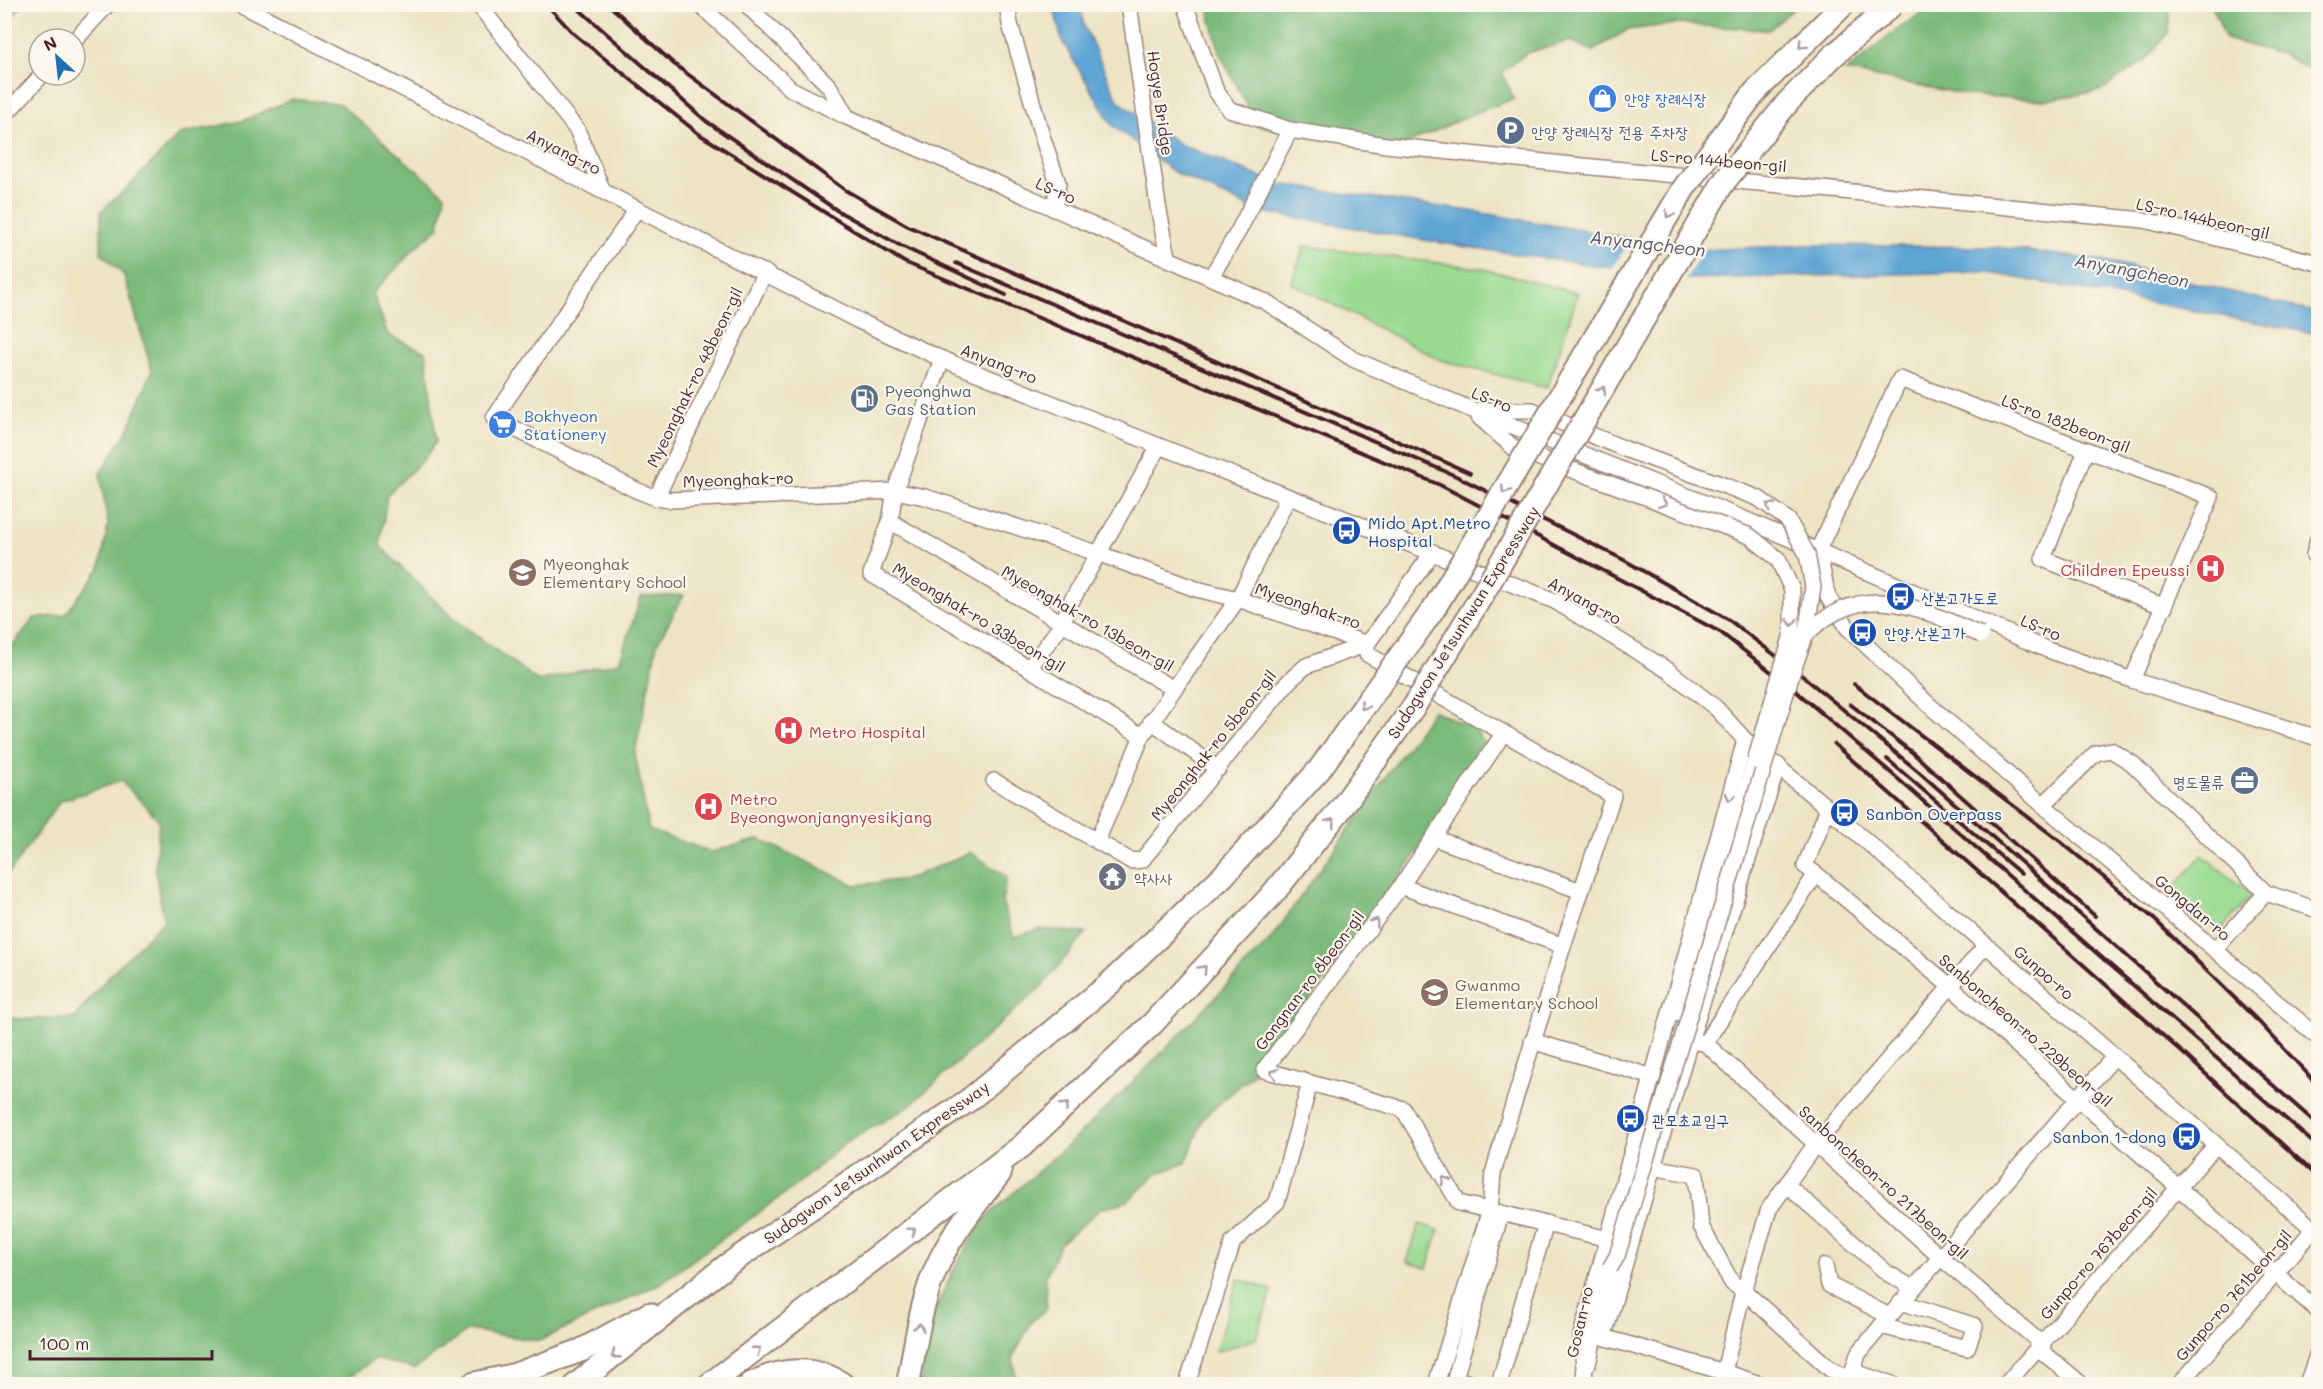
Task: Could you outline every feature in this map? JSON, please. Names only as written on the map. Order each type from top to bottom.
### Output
[{"type":"highway","name":"Sudogwon Je1sunhwan Expressway","points":[[577,1384],[726,1266],[969,1100],[1107,986],[1223,876],[1319,770],[1435,607],[1684,188],[1755,92],[1844,4]]},
{"type":"highway","name":"Sudogwon Je1sunhwan Expressway","points":[[710,1384],[1022,1146],[1152,1024],[1271,896],[1341,810],[1415,705],[1482,595],[1723,183],[1788,102],[1832,57],[1893,4]]},
{"type":"highway","points":[[908,1384],[926,1298],[940,1260],[972,1208],[1022,1146]]},
{"type":"highway","points":[[473,1384],[514,1375],[582,1350],[650,1314],[726,1266]]},
{"type":"highway","points":[[751,1384],[764,1377],[797,1370],[818,1373],[842,1384]]},
{"type":"street","points":[[87,27],[108,4]]},
{"type":"street","name":"Anyang-ro","points":[[239,4],[637,210],[859,321],[942,359],[1378,533],[1433,552],[1564,607],[1669,670],[1716,708],[1745,741]]},
{"type":"street","points":[[264,4],[270,20]]},
{"type":"street","points":[[478,4],[577,130],[603,191]]},
{"type":"street","name":"LS-ro","points":[[699,4],[791,89],[847,117],[1266,302],[1353,359],[1470,410],[1818,550],[2048,650],[2132,680],[2319,738]]},
{"type":"street","points":[[746,4],[829,86],[847,117]]},
{"type":"street","points":[[1007,4],[1020,58],[1058,183],[1054,209]]},
{"type":"street","name":"Hogye Bridge","points":[[1129,4],[1158,206],[1168,257]]},
{"type":"street","name":"LS-ro 144beon-gil","points":[[1185,4],[1216,91],[1229,109],[1287,136],[2144,220],[2319,263]]},
{"type":"street","points":[[4,116],[31,87]]},
{"type":"street","points":[[1211,277],[1239,230],[1287,136]]},
{"type":"street","name":"Myeonghak-ro","points":[[637,210],[494,418],[656,498],[671,500],[895,491],[925,497],[1100,554],[1196,589],[1238,599],[1366,644]]},
{"type":"street","name":"Myeonghak-ro 48beon-gil","points":[[656,498],[765,272]]},
{"type":"street","name":"Myeonghak-ro 33beon-gil","points":[[942,359],[895,491],[890,521],[871,574],[1142,736]]},
{"type":"street","name":"LS-ro 182beon-gil","points":[[1818,550],[1900,379],[2211,497],[2132,680]]},
{"type":"street","points":[[1470,410],[1532,410],[1625,449],[1758,498],[1788,520],[1807,554],[1813,587],[1806,634],[1789,683],[1617,1256],[1610,1268]]},
{"type":"street","points":[[1470,410],[1515,449],[1750,536],[1778,559],[1792,590],[1792,634],[1610,1255],[1610,1268]]},
{"type":"street","points":[[1030,667],[1062,624],[1071,602],[1159,446]]},
{"type":"street","points":[[2086,450],[2043,559],[2165,607]]},
{"type":"street","name":"Myeonghak-ro","points":[[1238,599],[1288,496]]},
{"type":"street","name":"Myeonghak-ro 13beon-gil","points":[[890,521],[1174,689],[1238,599]]},
{"type":"street","points":[[2319,539],[2314,555],[2319,556]]},
{"type":"street","name":"Gongdan-ro","points":[[1818,550],[1828,597],[1848,627],[1930,706],[2043,805],[2319,1037]]},
{"type":"street","points":[[1433,552],[1366,644],[1367,654],[1613,796],[1532,1041],[1493,1174],[1496,1212],[1455,1379],[1473,1384]]},
{"type":"street","points":[[1806,634],[1822,619],[1836,611],[1873,602],[1902,604],[1981,635],[2048,650]]},
{"type":"street","name":"Myeonghak-ro 5beon-gil","points":[[994,781],[1131,861],[1142,860],[1289,681],[1306,666],[1366,644]]},
{"type":"street","points":[[1096,842],[1142,736],[1174,689]]},
{"type":"street","points":[[1151,721],[1218,769]]},
{"type":"street","points":[[1503,734],[1401,886],[1563,946]]},
{"type":"street","points":[[1584,1381],[1581,1336],[1745,741]]},
{"type":"street","name":"Gunpo-ro","points":[[1745,741],[1778,765],[2316,1231]]},
{"type":"street","points":[[2043,805],[2096,753],[2111,750],[2133,764],[2266,892],[2319,910]]},
{"type":"street","points":[[1584,1381],[1603,1337],[1652,1167],[1698,1042],[1778,765]]},
{"type":"street","points":[[1698,1042],[1816,874],[1805,866],[1828,808]]},
{"type":"street","points":[[1434,838],[1581,891]]},
{"type":"street","name":"Sanboncheon-ro 229beon-gil","points":[[1816,874],[1951,987],[2319,1311]]},
{"type":"street","name":"Gongnan-ro 8beon-gil","points":[[1401,886],[1264,1070],[1402,1110],[1459,1203],[1608,1239]]},
{"type":"street","points":[[2215,949],[2266,892]]},
{"type":"street","points":[[1724,1372],[1744,1291],[1769,1209],[1815,1145],[1986,945]]},
{"type":"street","points":[[1532,1041],[1653,1077]]},
{"type":"street","name":"Sanboncheon-ro 217beon-gil","points":[[1698,1042],[2081,1384]]},
{"type":"street","points":[[1850,1378],[1858,1354],[1885,1321],[2114,1057]]},
{"type":"street","points":[[1187,1384],[1233,1242],[1277,1202],[1310,1083]]},
{"type":"street","name":"Gunpo-ro 767beon-gil","points":[[2006,1384],[2041,1347],[2216,1145]]},
{"type":"street","points":[[1652,1167],[1696,1175],[1701,1226],[1731,1283],[1744,1291],[1830,1369],[1850,1378],[1892,1384]]},
{"type":"street","points":[[1786,1185],[1887,1273],[1913,1288]]},
{"type":"street","points":[[1436,1384],[1496,1212]]},
{"type":"street","points":[[1499,1384],[1546,1223]]},
{"type":"street","name":"Gunpo-ro 761beon-gil","points":[[2180,1384],[2316,1231]]},
{"type":"street","points":[[1825,1266],[1829,1285],[1885,1321],[1967,1348],[1975,1326],[1901,1302]]},
{"type":"street","name":"Gosan-ro","points":[[1584,1381],[1610,1268]]},
{"type":"street","points":[[1603,1337],[1760,1384]]},
{"type":"street","points":[[2307,1384],[2319,1353]]},
{"type":"green space","points":[[4,5],[22,5],[5,26]]},
{"type":"green space","points":[[1207,5],[1798,5],[1769,30],[1676,24],[1627,30],[1593,51],[1570,41],[1527,53],[1502,72],[1514,99],[1474,113],[1403,146],[1258,126],[1220,54]]},
{"type":"green space","points":[[1933,5],[2170,5],[2168,33],[2146,60],[2100,91],[2045,100],[1967,95],[1846,71],[1898,29]]},
{"type":"green space","points":[[2212,5],[2318,5],[2318,75],[2284,55],[2226,39]]},
{"type":"green space","points":[[292,99],[340,104],[445,195],[439,227],[416,247],[373,293],[388,335],[426,352],[436,442],[424,459],[387,495],[380,546],[453,618],[538,681],[619,662],[641,597],[684,595],[657,644],[635,753],[649,830],[711,852],[759,839],[855,885],[908,879],[970,852],[1007,877],[1002,902],[1014,937],[1039,929],[1086,933],[1043,985],[907,1108],[848,1141],[794,1187],[661,1283],[539,1341],[468,1330],[415,1369],[375,1359],[339,1384],[5,1384],[5,1017],[74,1018],[108,977],[164,921],[155,871],[159,820],[121,781],[60,801],[5,879],[5,655],[34,618],[65,615],[100,568],[108,525],[100,474],[129,428],[152,371],[124,275],[101,253],[101,211],[180,134],[242,121]]},
{"type":"green space","points":[[1304,246],[1480,268],[1578,293],[1547,388],[1441,360],[1291,283]]},
{"type":"green space","points":[[1433,710],[1474,729],[1487,746],[1393,888],[1314,994],[1252,1075],[1203,1118],[1186,1163],[1156,1174],[1128,1201],[1100,1209],[1060,1244],[1045,1278],[1047,1308],[1032,1321],[1013,1357],[1017,1384],[920,1384],[933,1314],[957,1263],[984,1219],[1069,1144],[1152,1063],[1271,939]]},
{"type":"green space","points":[[2202,855],[2252,895],[2220,931],[2171,891]]},
{"type":"green space","points":[[1419,1224],[1439,1230],[1427,1268],[1407,1262]]},
{"type":"green space","points":[[1238,1279],[1272,1290],[1256,1339],[1215,1352]]},
{"type":"water","name":"Anyangcheon","points":[[1053,5],[1080,5],[1084,25],[1118,101],[1180,144],[1277,184],[1471,211],[1695,250],[1806,245],[1997,247],[2106,261],[2318,313],[2318,334],[1985,272],[1689,279],[1447,244],[1257,211],[1174,172],[1112,125],[1062,41]]},
{"type":"pier","points":[[1632,236],[1696,247],[1706,246],[1684,282],[1611,271]]},
{"type":"railway","points":[[546,4],[574,34],[699,134],[904,262],[1440,485],[1720,632],[1797,692],[1890,772],[2318,1147]]},
{"type":"railway","points":[[573,4],[706,121],[838,211],[901,246],[1006,295]]},
{"type":"railway","points":[[608,4],[674,64],[845,190],[908,226],[1470,473]]},
{"type":"railway","points":[[956,263],[1456,476],[1624,560],[1729,620],[1805,678],[1919,772],[2318,1125]]},
{"type":"railway","points":[[1854,684],[2061,842],[2153,918],[2259,1022],[2318,1085]]},
{"type":"railway","points":[[1850,704],[1913,753],[2095,916]]},
{"type":"railway","points":[[1834,744],[2184,1054],[2318,1177]]},
{"type":"railway","points":[[1887,759],[2021,874]]},
{"type":"place","name":"안양 장례식장","points":[[1603,98]]},
{"type":"place","name":"안양 장례식장 전용 주차장","points":[[1510,131]]},
{"type":"place","name":"Pyeonghwa Gas Station","points":[[864,399]]},
{"type":"place","name":"Bokhyeon Stationery","points":[[503,424]]},
{"type":"place","name":"Mido Apt.Metro Hospital","points":[[1347,531]]},
{"type":"place","name":"Children Epeussi","points":[[2211,569]]},
{"type":"place","name":"Myeonghak Elementary School","points":[[522,572]]},
{"type":"place","name":"산본고가도로","points":[[1900,597]]},
{"type":"place","name":"안양.산본고가","points":[[1863,632]]},
{"type":"place","name":"Metro Hospital","points":[[788,731]]},
{"type":"place","name":"명도물류","points":[[2245,781]]},
{"type":"place","name":"Metro Byeongwonjangnyesikjang","points":[[709,807]]},
{"type":"place","name":"Sanbon Overpass","points":[[1845,813]]},
{"type":"place","name":"약사사","points":[[1113,877]]},
{"type":"place","name":"Gwanmo Elementary School","points":[[1434,993]]},
{"type":"place","name":"관모초교입구","points":[[1631,1119]]},
{"type":"place","name":"Sanbon 1-dong","points":[[2187,1136]]}]
